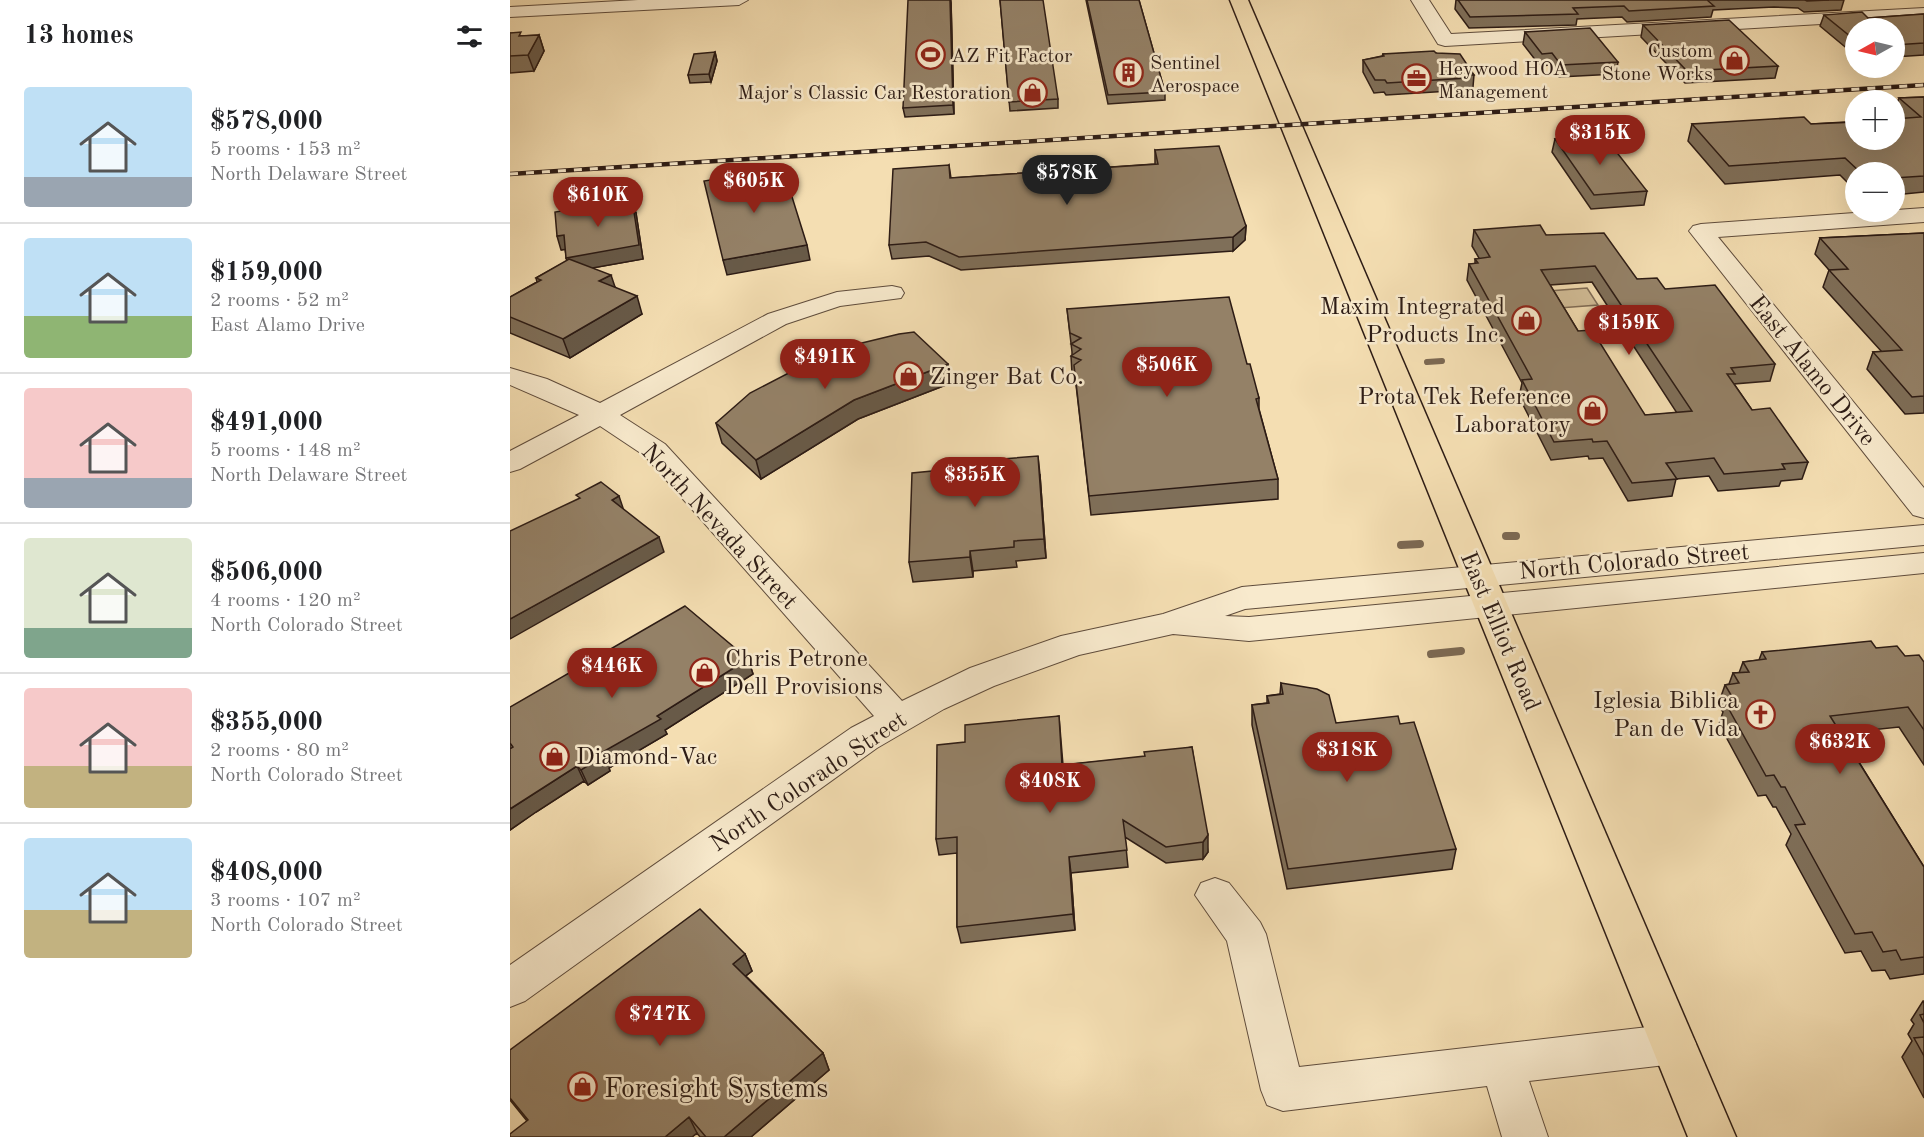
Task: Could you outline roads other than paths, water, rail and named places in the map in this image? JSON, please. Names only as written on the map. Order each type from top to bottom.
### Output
[{"type":"main road","name":"East Elliot Road","points":[[1239,0],[1712,1137]]},
{"type":"street","points":[[510,12],[739,0]]},
{"type":"street","points":[[1420,0],[1444,40],[1924,14]]},
{"type":"street","name":"East Alamo Drive","points":[[1924,215],[1701,231],[1924,508]]},
{"type":"street","points":[[510,463],[777,319],[837,299],[892,293]]},
{"type":"street","name":"North Nevada Street","points":[[510,376],[537,385],[600,414],[655,450],[898,719]]},
{"type":"street","name":"North Colorado Street","points":[[510,988],[864,738],[982,677],[1073,644],[1168,624],[1249,629],[1484,591],[1924,535]]},
{"type":"street","name":"North Colorado Street","points":[[1484,591],[1924,563]]},
{"type":"street","points":[[1215,895],[1246,934],[1282,1090],[1674,1044]]},
{"type":"street","points":[[1502,1064],[1525,1137]]},
{"type":"waterway","points":[[1427,362],[1442,361]]},
{"type":"waterway","points":[[1506,536],[1516,536]]},
{"type":"waterway","points":[[1401,545],[1420,544]]},
{"type":"waterway","points":[[1431,654],[1461,651]]},
{"type":"railway","points":[[510,174],[1924,85]]},
{"type":"place","name":"AZ Fit Factor","points":[[930,55]]},
{"type":"place","name":"Custom Stone Works","points":[[1734,61]]},
{"type":"place","name":"Sentinel Aerospace","points":[[1129,73]]},
{"type":"place","name":"Heywood HOA Management","points":[[1417,79]]},
{"type":"place","name":"Major's Classic Car Restoration","points":[[1032,92]]},
{"type":"place","name":"Maxim Integrated Products Inc.","points":[[1526,320]]},
{"type":"place","name":"Zinger Bat Co.","points":[[909,376]]},
{"type":"place","name":"Prota Tek Reference Laboratory","points":[[1592,410]]},
{"type":"place","name":"Chris Petrone Dell Provisions","points":[[704,672]]},
{"type":"place","name":"Iglesia Biblica Pan de Vida","points":[[1760,714]]},
{"type":"place","name":"Diamond-Vac","points":[[555,756]]},
{"type":"place","name":"Foresight Systems","points":[[583,1087]]}]
